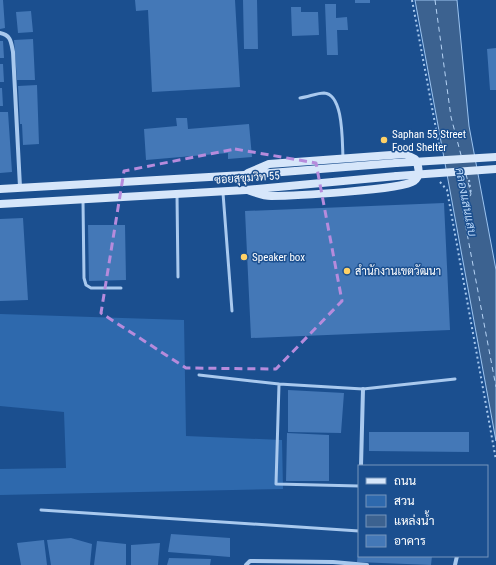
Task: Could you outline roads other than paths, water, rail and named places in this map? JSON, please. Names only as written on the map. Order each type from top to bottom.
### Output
[{"type":"main road","points":[[496,154],[496,169]]},
{"type":"main road","points":[[244,175],[269,164],[409,155],[416,161],[418,176],[410,183],[371,190],[270,196],[246,190]]},
{"type":"main road","name":"ซอยสุขุมวิท 55","points":[[0,188],[244,175],[496,157]]},
{"type":"main road","name":"ซอยสุขุมวิท 55","points":[[0,204],[246,190],[397,176],[496,169]]},
{"type":"street","points":[[0,33],[10,38],[13,52],[20,187]]},
{"type":"street","points":[[361,465],[363,389]]},
{"type":"street","points":[[246,565],[250,561],[333,562],[367,565]]},
{"type":"lane","points":[[300,98],[324,93],[331,95],[336,100],[339,109],[343,159]]},
{"type":"lane","points":[[223,191],[232,311]]},
{"type":"lane","points":[[177,194],[178,277]]},
{"type":"lane","points":[[83,199],[84,278],[86,285],[91,288],[121,288]]},
{"type":"lane","points":[[199,375],[279,384],[363,389],[455,379]]},
{"type":"lane","points":[[279,384],[276,484],[358,486]]},
{"type":"lane","points":[[41,510],[358,531]]},
{"type":"water","name":"คลองแสนแสบ","points":[[415,0],[457,0],[469,126],[496,270],[496,441]]},
{"type":"place","name":"Saphan 55 Street Food Shelter","points":[[384,140]]},
{"type":"place","name":"Speaker box","points":[[244,257]]},
{"type":"place","name":"สำนักงานเขตวัฒนา","points":[[347,271]]}]
